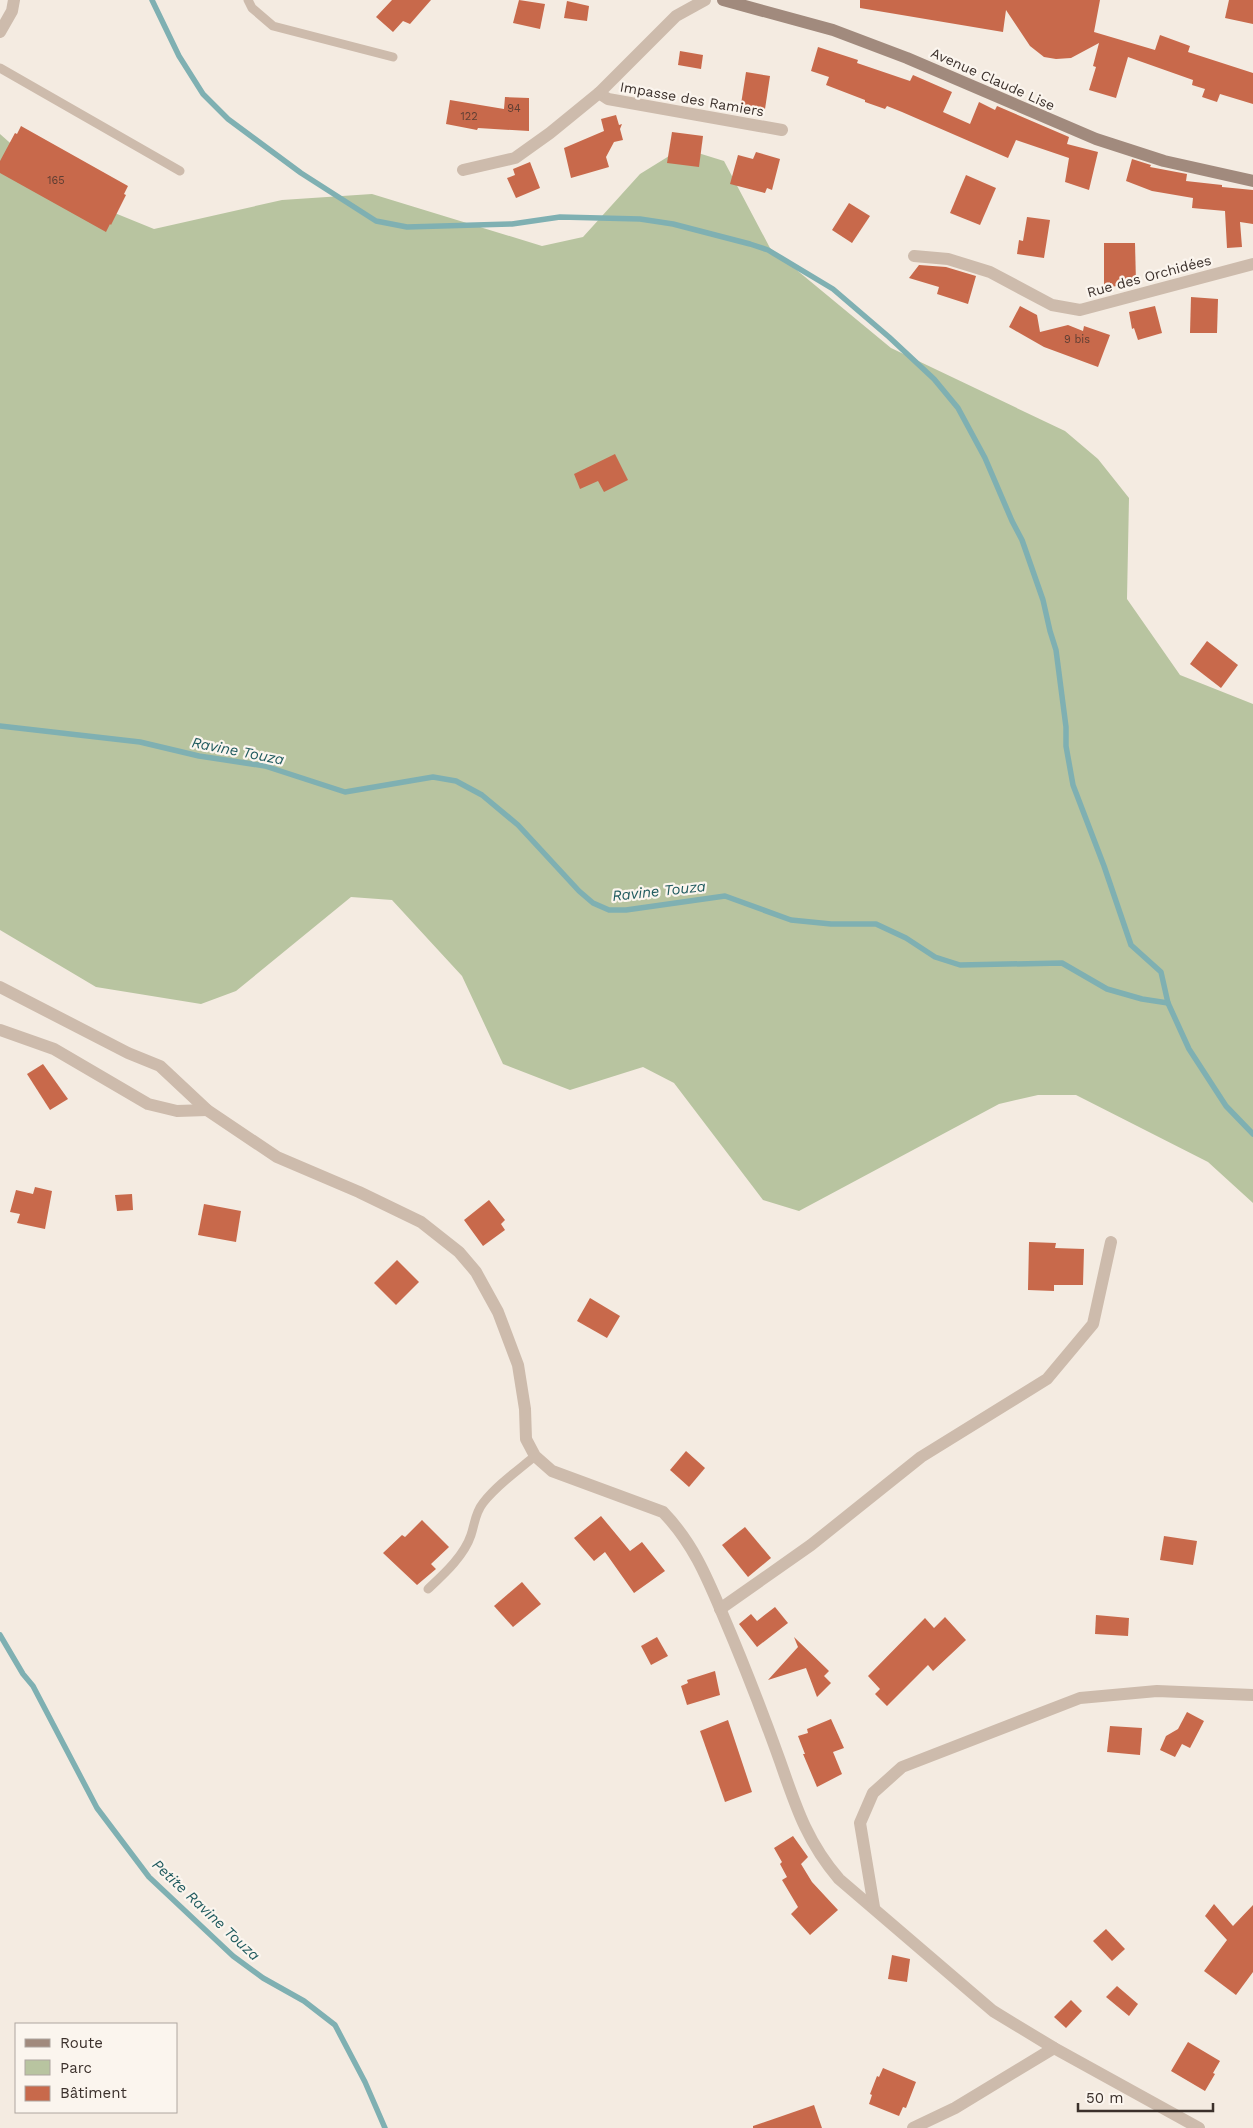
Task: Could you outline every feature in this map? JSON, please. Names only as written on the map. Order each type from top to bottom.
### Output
[{"type":"street","points":[[0,32],[12,11],[14,0]]},
{"type":"street","name":"Impasse des Ramiers","points":[[463,170],[515,158],[550,133],[599,93],[676,16],[704,0]]},
{"type":"street","name":"Avenue Claude Lise","points":[[723,0],[841,33],[907,58],[1096,139],[1164,161],[1253,181]]},
{"type":"street","name":"Impasse des Ramiers","points":[[599,93],[608,99],[782,130]]},
{"type":"street","name":"Rue des Orchidées","points":[[914,256],[948,259],[990,272],[1052,305],[1080,310],[1253,264]]},
{"type":"street","points":[[0,987],[128,1054],[160,1066],[207,1110],[277,1157],[359,1192],[421,1222],[459,1252],[476,1272],[498,1312],[518,1365],[525,1409],[526,1439],[535,1456],[552,1471],[663,1512],[676,1525],[700,1561],[748,1671],[804,1827],[823,1860],[834,1872],[993,2011],[1054,2048],[1199,2128]]},
{"type":"street","points":[[0,1030],[54,1049],[148,1104],[177,1111],[207,1110]]},
{"type":"street","points":[[720,1609],[811,1545],[921,1457],[1047,1379],[1094,1324],[1111,1242]]},
{"type":"street","points":[[874,1907],[860,1823],[873,1793],[902,1768],[1080,1698],[1157,1691],[1253,1695]]},
{"type":"street","points":[[913,2128],[955,2108],[1054,2048]]},
{"type":"lane","points":[[248,0],[252,8],[273,26],[393,57]]},
{"type":"lane","points":[[0,68],[180,171]]},
{"type":"lane","points":[[428,1588],[448,1570],[462,1551],[470,1536],[475,1516],[483,1502],[535,1456]]},
{"type":"green space","points":[[0,134],[68,194],[154,229],[282,200],[372,194],[542,246],[583,237],[640,174],[682,148],[724,161],[770,248],[891,348],[1065,431],[1098,459],[1129,498],[1127,599],[1180,675],[1253,704],[1253,1203],[1208,1162],[1076,1095],[1038,1095],[999,1104],[799,1211],[763,1200],[674,1083],[643,1067],[570,1090],[503,1064],[462,976],[392,900],[351,897],[236,991],[201,1004],[96,987],[0,930]]},
{"type":"building","points":[[392,0],[431,0],[410,24],[403,21],[393,32],[376,17]]},
{"type":"building","points":[[519,0],[545,4],[540,29],[513,23]]},
{"type":"building","points":[[860,0],[1100,0],[1094,32],[1155,50],[1160,35],[1190,46],[1188,52],[1253,73],[1253,104],[1220,94],[1217,102],[1202,97],[1205,89],[1192,85],[1193,80],[1128,57],[1116,98],[1089,90],[1096,67],[1093,66],[1099,43],[1071,58],[1056,59],[1044,57],[1030,46],[1006,10],[1003,32],[860,8]]},
{"type":"building","points":[[1229,0],[1253,0],[1253,24],[1225,18]]},
{"type":"building","points":[[567,1],[589,6],[587,21],[564,18]]},
{"type":"building","points":[[818,47],[858,60],[857,63],[910,81],[913,75],[952,92],[943,112],[970,124],[979,102],[995,110],[997,106],[1069,137],[1067,144],[1098,152],[1089,190],[1065,182],[1069,158],[1016,140],[1008,158],[902,112],[887,106],[885,109],[865,102],[865,100],[826,85],[829,77],[811,71]]},
{"type":"building","points":[[680,51],[703,55],[701,69],[678,65]]},
{"type":"building","points":[[746,72],[770,76],[765,109],[741,104]]},
{"type":"building","points":[[505,97],[529,98],[529,131],[478,128],[477,130],[446,124],[450,100],[504,109]]},
{"type":"building","points":[[616,115],[619,125],[622,124],[620,129],[623,140],[614,142],[606,157],[609,167],[571,178],[564,148],[604,131],[601,119]]},
{"type":"building","points":[[21,126],[128,186],[124,194],[126,195],[106,232],[0,173],[0,161],[15,133],[17,134]]},
{"type":"building","points":[[672,132],[703,136],[699,167],[667,163]]},
{"type":"building","points":[[756,152],[780,159],[772,190],[767,188],[765,193],[730,184],[738,155],[753,159]]},
{"type":"building","points":[[1132,159],[1151,165],[1150,167],[1187,174],[1186,181],[1253,190],[1253,224],[1240,222],[1242,247],[1227,248],[1225,211],[1192,208],[1193,198],[1152,191],[1126,181]]},
{"type":"building","points":[[530,162],[540,188],[516,198],[507,178],[515,175],[513,169]]},
{"type":"building","points":[[966,175],[996,188],[980,225],[950,213]]},
{"type":"building","points":[[849,203],[870,216],[852,243],[832,230]]},
{"type":"building","points":[[1027,217],[1050,220],[1044,258],[1017,254],[1019,240],[1023,241]]},
{"type":"building","points":[[1104,243],[1135,243],[1136,283],[1104,288]]},
{"type":"building","points":[[919,265],[946,267],[976,276],[968,304],[937,294],[939,287],[909,278]]},
{"type":"building","points":[[1191,297],[1218,299],[1217,333],[1190,333]]},
{"type":"building","points":[[1020,306],[1037,315],[1040,332],[1068,325],[1083,331],[1084,326],[1110,335],[1098,367],[1044,347],[1009,327]]},
{"type":"building","points":[[1155,306],[1162,333],[1138,340],[1134,328],[1132,329],[1129,312]]},
{"type":"building","points":[[615,454],[628,480],[604,492],[598,481],[580,489],[574,474]]},
{"type":"building","points":[[1207,641],[1238,665],[1221,688],[1190,664]]},
{"type":"building","points":[[43,1064],[68,1099],[50,1110],[27,1074]]},
{"type":"building","points":[[35,1187],[52,1191],[45,1229],[17,1223],[20,1214],[10,1212],[16,1190],[33,1194]]},
{"type":"building","points":[[132,1194],[133,1210],[117,1211],[115,1195]]},
{"type":"building","points":[[489,1200],[505,1220],[501,1224],[505,1230],[483,1246],[464,1220]]},
{"type":"building","points":[[204,1204],[241,1211],[236,1242],[198,1235]]},
{"type":"building","points":[[1029,1242],[1056,1243],[1055,1248],[1084,1249],[1083,1285],[1054,1285],[1054,1291],[1028,1290]]},
{"type":"building","points":[[397,1260],[419,1282],[396,1305],[374,1283]]},
{"type":"building","points":[[590,1298],[620,1316],[607,1338],[577,1321]]},
{"type":"building","points":[[686,1451],[705,1468],[689,1487],[670,1470]]},
{"type":"building","points":[[601,1516],[630,1551],[642,1542],[665,1571],[634,1593],[605,1552],[594,1561],[574,1538]]},
{"type":"building","points":[[422,1520],[449,1547],[431,1564],[436,1569],[417,1585],[383,1553],[402,1535],[405,1537]]},
{"type":"building","points":[[745,1527],[771,1558],[748,1577],[722,1545]]},
{"type":"building","points":[[1164,1536],[1197,1541],[1193,1565],[1160,1560]]},
{"type":"building","points":[[522,1582],[541,1604],[513,1627],[494,1606]]},
{"type":"building","points":[[775,1607],[788,1623],[757,1647],[739,1624],[751,1614],[757,1621]]},
{"type":"building","points":[[1096,1615],[1129,1618],[1128,1636],[1095,1634]]},
{"type":"building","points":[[945,1617],[966,1640],[933,1671],[928,1665],[887,1706],[875,1694],[880,1689],[868,1676],[925,1618],[934,1628]]},
{"type":"building","points":[[657,1637],[668,1656],[651,1665],[641,1646]]},
{"type":"building","points":[[794,1637],[829,1671],[824,1676],[831,1683],[817,1697],[806,1668],[768,1680],[798,1647]]},
{"type":"building","points":[[715,1671],[720,1695],[687,1705],[681,1686],[688,1683],[687,1680]]},
{"type":"building","points":[[1187,1712],[1204,1721],[1190,1748],[1182,1744],[1175,1757],[1160,1750],[1166,1736],[1178,1729]]},
{"type":"building","points":[[831,1719],[844,1748],[833,1752],[842,1774],[817,1787],[803,1754],[805,1754],[798,1736],[808,1733],[807,1729]]},
{"type":"building","points":[[728,1720],[752,1792],[725,1802],[700,1731]]},
{"type":"building","points":[[1110,1726],[1142,1728],[1140,1755],[1107,1752]]},
{"type":"building","points":[[793,1836],[808,1857],[801,1864],[812,1882],[838,1910],[810,1935],[791,1914],[798,1907],[782,1880],[787,1877],[780,1864],[782,1862],[774,1848]]},
{"type":"building","points":[[1214,1904],[1233,1926],[1253,1905],[1253,1972],[1236,1995],[1204,1971],[1227,1940],[1205,1916]]},
{"type":"building","points":[[1106,1929],[1125,1949],[1112,1961],[1093,1941]]},
{"type":"building","points":[[892,1955],[910,1959],[907,1982],[888,1979]]},
{"type":"building","points":[[1117,1986],[1138,2004],[1129,2016],[1106,1997]]},
{"type":"building","points":[[1071,2000],[1082,2011],[1066,2028],[1054,2017]]},
{"type":"building","points":[[1188,2042],[1220,2061],[1205,2091],[1171,2071]]},
{"type":"building","points":[[883,2068],[916,2082],[906,2108],[903,2107],[899,2116],[869,2104],[872,2095],[870,2094],[877,2076],[879,2077]]},
{"type":"building","points":[[814,2105],[822,2128],[753,2128],[753,2126]]},
{"type":"waterway","points":[[152,0],[179,56],[203,94],[228,119],[301,173],[376,221],[407,227],[512,224],[560,217],[640,219],[673,224],[750,244],[768,250],[833,289],[934,379],[958,408],[985,458],[1022,540],[1043,600],[1056,650],[1066,727],[1066,746],[1073,785],[1104,866],[1131,945],[1161,972],[1168,1003],[1189,1049],[1226,1106],[1253,1134]]},
{"type":"waterway","name":"Ravine Touza","points":[[0,726],[140,742],[199,756],[265,766],[345,792],[433,777],[456,781],[482,795],[518,825],[579,891],[593,903],[609,910],[626,910],[725,896],[791,920],[831,924],[876,924],[906,938],[935,957],[960,965],[1062,963],[1107,989],[1142,999],[1168,1003]]},
{"type":"waterway","name":"Petite Ravine Touza","points":[[0,1635],[23,1674],[33,1686],[97,1808],[149,1877],[233,1956],[263,1978],[304,2001],[335,2025],[365,2082],[385,2128]]}]
